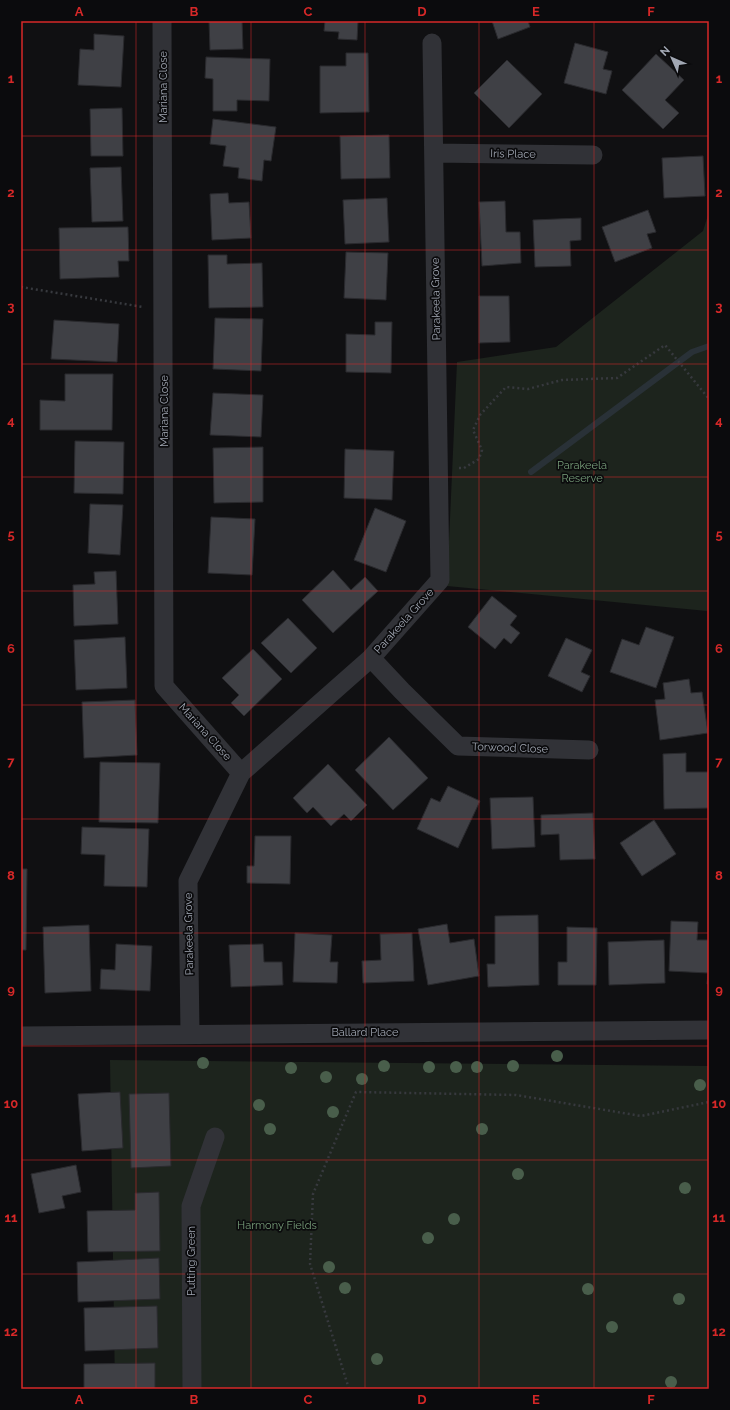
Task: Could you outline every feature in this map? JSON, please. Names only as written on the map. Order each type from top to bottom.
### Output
[{"type":"street","name":"Mariana Close","points":[[162,21],[164,686],[242,773]]},
{"type":"street","name":"Parakeela Grove","points":[[190,1034],[188,881],[242,773],[371,658],[440,580],[432,43]]},
{"type":"street","name":"Iris Place","points":[[434,153],[593,155]]},
{"type":"street","name":"Torwood Close","points":[[371,658],[458,746],[589,750]]},
{"type":"street","name":"Ballard Place","points":[[21,1036],[709,1030]]},
{"type":"street","name":"Putting Green","points":[[192,1389],[191,1206],[215,1138]]},
{"type":"path","points":[[21,287],[143,307],[163,307]]},
{"type":"path","points":[[459,468],[464,468],[479,459],[482,450],[474,430],[480,415],[506,387],[528,389],[562,380],[616,378],[665,345],[709,399]]},
{"type":"path","points":[[349,1389],[310,1264],[313,1194],[356,1092],[516,1095],[641,1116],[709,1102]]},
{"type":"green space","name":"Parakeela Reserve","points":[[709,212],[709,608],[707,611],[447,586],[457,362],[556,347],[703,231]]},
{"type":"green space","name":"Harmony Fields","points":[[110,1060],[709,1066],[709,1389],[115,1389]]},
{"type":"building","points":[[209,21],[242,21],[243,49],[210,50]]},
{"type":"building","points":[[325,21],[358,21],[357,40],[338,39],[339,32],[324,31]]},
{"type":"building","points":[[492,21],[528,21],[530,27],[498,39]]},
{"type":"building","points":[[94,34],[124,36],[121,87],[78,85],[80,49],[94,50]]},
{"type":"building","points":[[575,43],[608,52],[603,69],[612,71],[606,94],[564,83]]},
{"type":"building","points":[[346,53],[368,53],[369,112],[320,113],[320,66],[346,66]]},
{"type":"building","points":[[656,54],[684,80],[665,100],[679,113],[663,129],[622,90]]},
{"type":"building","points":[[206,57],[270,59],[269,101],[237,100],[237,111],[213,111],[213,79],[205,78]]},
{"type":"building","points":[[507,60],[542,94],[509,128],[474,93]]},
{"type":"building","points":[[122,108],[123,156],[91,156],[90,109]]},
{"type":"building","points":[[213,119],[276,127],[271,161],[264,160],[262,181],[238,178],[239,168],[223,166],[226,146],[210,144]]},
{"type":"building","points":[[389,135],[390,178],[341,179],[340,136]]},
{"type":"building","points":[[703,156],[705,196],[664,198],[662,158]]},
{"type":"building","points":[[121,167],[123,221],[92,222],[90,168]]},
{"type":"building","points":[[228,193],[229,203],[249,202],[251,238],[212,240],[210,194]]},
{"type":"building","points":[[387,198],[389,242],[345,244],[343,200]]},
{"type":"building","points":[[505,201],[506,232],[520,232],[521,263],[482,266],[479,202]]},
{"type":"building","points":[[648,210],[656,232],[647,234],[652,248],[615,262],[602,227]]},
{"type":"building","points":[[581,218],[581,240],[570,241],[571,266],[535,267],[533,220]]},
{"type":"building","points":[[128,227],[129,261],[118,261],[119,277],[60,279],[59,228]]},
{"type":"building","points":[[346,252],[388,253],[386,300],[344,298]]},
{"type":"building","points":[[208,255],[227,255],[227,264],[262,263],[263,307],[209,308]]},
{"type":"building","points":[[479,296],[509,296],[510,342],[479,343]]},
{"type":"building","points":[[215,318],[263,319],[261,371],[213,369]]},
{"type":"building","points":[[54,320],[119,324],[117,362],[51,359]]},
{"type":"building","points":[[375,322],[392,322],[391,373],[346,372],[346,334],[375,335]]},
{"type":"building","points":[[65,374],[113,374],[112,430],[40,430],[40,400],[65,401]]},
{"type":"building","points":[[213,393],[263,395],[261,437],[210,435]]},
{"type":"building","points":[[75,441],[124,442],[123,494],[74,493]]},
{"type":"building","points":[[263,447],[263,502],[214,503],[213,448]]},
{"type":"building","points":[[345,449],[394,451],[392,500],[344,498]]},
{"type":"building","points":[[90,504],[123,505],[120,555],[88,553]]},
{"type":"building","points":[[375,508],[406,521],[386,572],[354,560]]},
{"type":"building","points":[[211,517],[255,519],[252,575],[208,573]]},
{"type":"building","points":[[333,570],[351,590],[365,577],[378,591],[333,633],[302,600]]},
{"type":"building","points":[[116,571],[118,624],[74,626],[73,585],[95,584],[94,572]]},
{"type":"building","points":[[492,596],[517,616],[510,625],[520,633],[511,644],[504,638],[495,649],[468,627]]},
{"type":"building","points":[[288,618],[317,648],[291,673],[261,643]]},
{"type":"building","points":[[646,627],[674,637],[656,688],[610,672],[622,639],[639,645]]},
{"type":"building","points":[[125,637],[127,688],[76,690],[74,640]]},
{"type":"building","points":[[566,638],[592,650],[581,672],[590,676],[582,692],[548,676]]},
{"type":"building","points":[[253,649],[282,679],[244,716],[231,703],[239,695],[222,678]]},
{"type":"building","points":[[689,679],[691,693],[702,692],[708,733],[660,740],[655,700],[665,699],[663,683]]},
{"type":"building","points":[[135,700],[137,755],[84,758],[82,702]]},
{"type":"building","points":[[389,737],[428,778],[393,810],[355,770]]},
{"type":"building","points":[[686,753],[686,772],[709,772],[709,808],[664,809],[663,754]]},
{"type":"building","points":[[100,762],[160,763],[158,823],[99,822]]},
{"type":"building","points":[[328,764],[367,805],[351,821],[344,814],[331,826],[313,807],[307,813],[293,798]]},
{"type":"building","points":[[448,786],[480,801],[458,848],[417,829],[431,798],[440,802]]},
{"type":"building","points":[[533,797],[535,847],[492,849],[490,798]]},
{"type":"building","points":[[593,813],[595,859],[560,860],[559,834],[541,835],[541,815]]},
{"type":"building","points":[[654,820],[676,854],[642,876],[620,843]]},
{"type":"building","points":[[82,827],[149,829],[147,887],[104,886],[105,855],[81,854]]},
{"type":"building","points":[[255,836],[291,836],[290,884],[247,883],[247,866],[254,866]]},
{"type":"building","points":[[21,869],[27,869],[26,950],[21,950]]},
{"type":"building","points":[[538,915],[539,985],[488,987],[487,964],[495,964],[495,916]]},
{"type":"building","points":[[671,921],[698,922],[697,940],[709,940],[709,984],[707,984],[708,973],[669,971]]},
{"type":"building","points":[[447,924],[450,943],[474,939],[479,976],[428,985],[418,929]]},
{"type":"building","points":[[89,925],[91,991],[45,993],[43,927]]},
{"type":"building","points":[[567,927],[597,928],[596,985],[558,985],[558,962],[567,962]]},
{"type":"building","points":[[295,933],[332,935],[330,962],[338,962],[337,983],[293,982]]},
{"type":"building","points":[[412,933],[414,981],[363,983],[362,961],[381,960],[380,934]]},
{"type":"building","points":[[664,940],[665,983],[609,985],[608,942]]},
{"type":"building","points":[[116,944],[152,946],[150,991],[100,989],[101,969],[115,970]]},
{"type":"building","points":[[263,944],[264,962],[282,962],[283,985],[231,987],[229,945]]},
{"type":"building","points":[[120,1092],[123,1148],[82,1151],[78,1094]]},
{"type":"building","points":[[169,1093],[171,1166],[131,1168],[129,1094]]},
{"type":"building","points":[[76,1165],[81,1192],[62,1196],[65,1208],[39,1213],[31,1174]]},
{"type":"building","points":[[159,1192],[160,1251],[88,1252],[87,1211],[135,1210],[135,1193]]},
{"type":"building","points":[[159,1258],[160,1299],[78,1302],[77,1262]]},
{"type":"building","points":[[157,1306],[158,1348],[85,1351],[84,1308]]},
{"type":"building","points":[[155,1363],[155,1389],[84,1389],[84,1364]]},
{"type":"waterway","points":[[531,472],[692,352],[709,346]]}]
